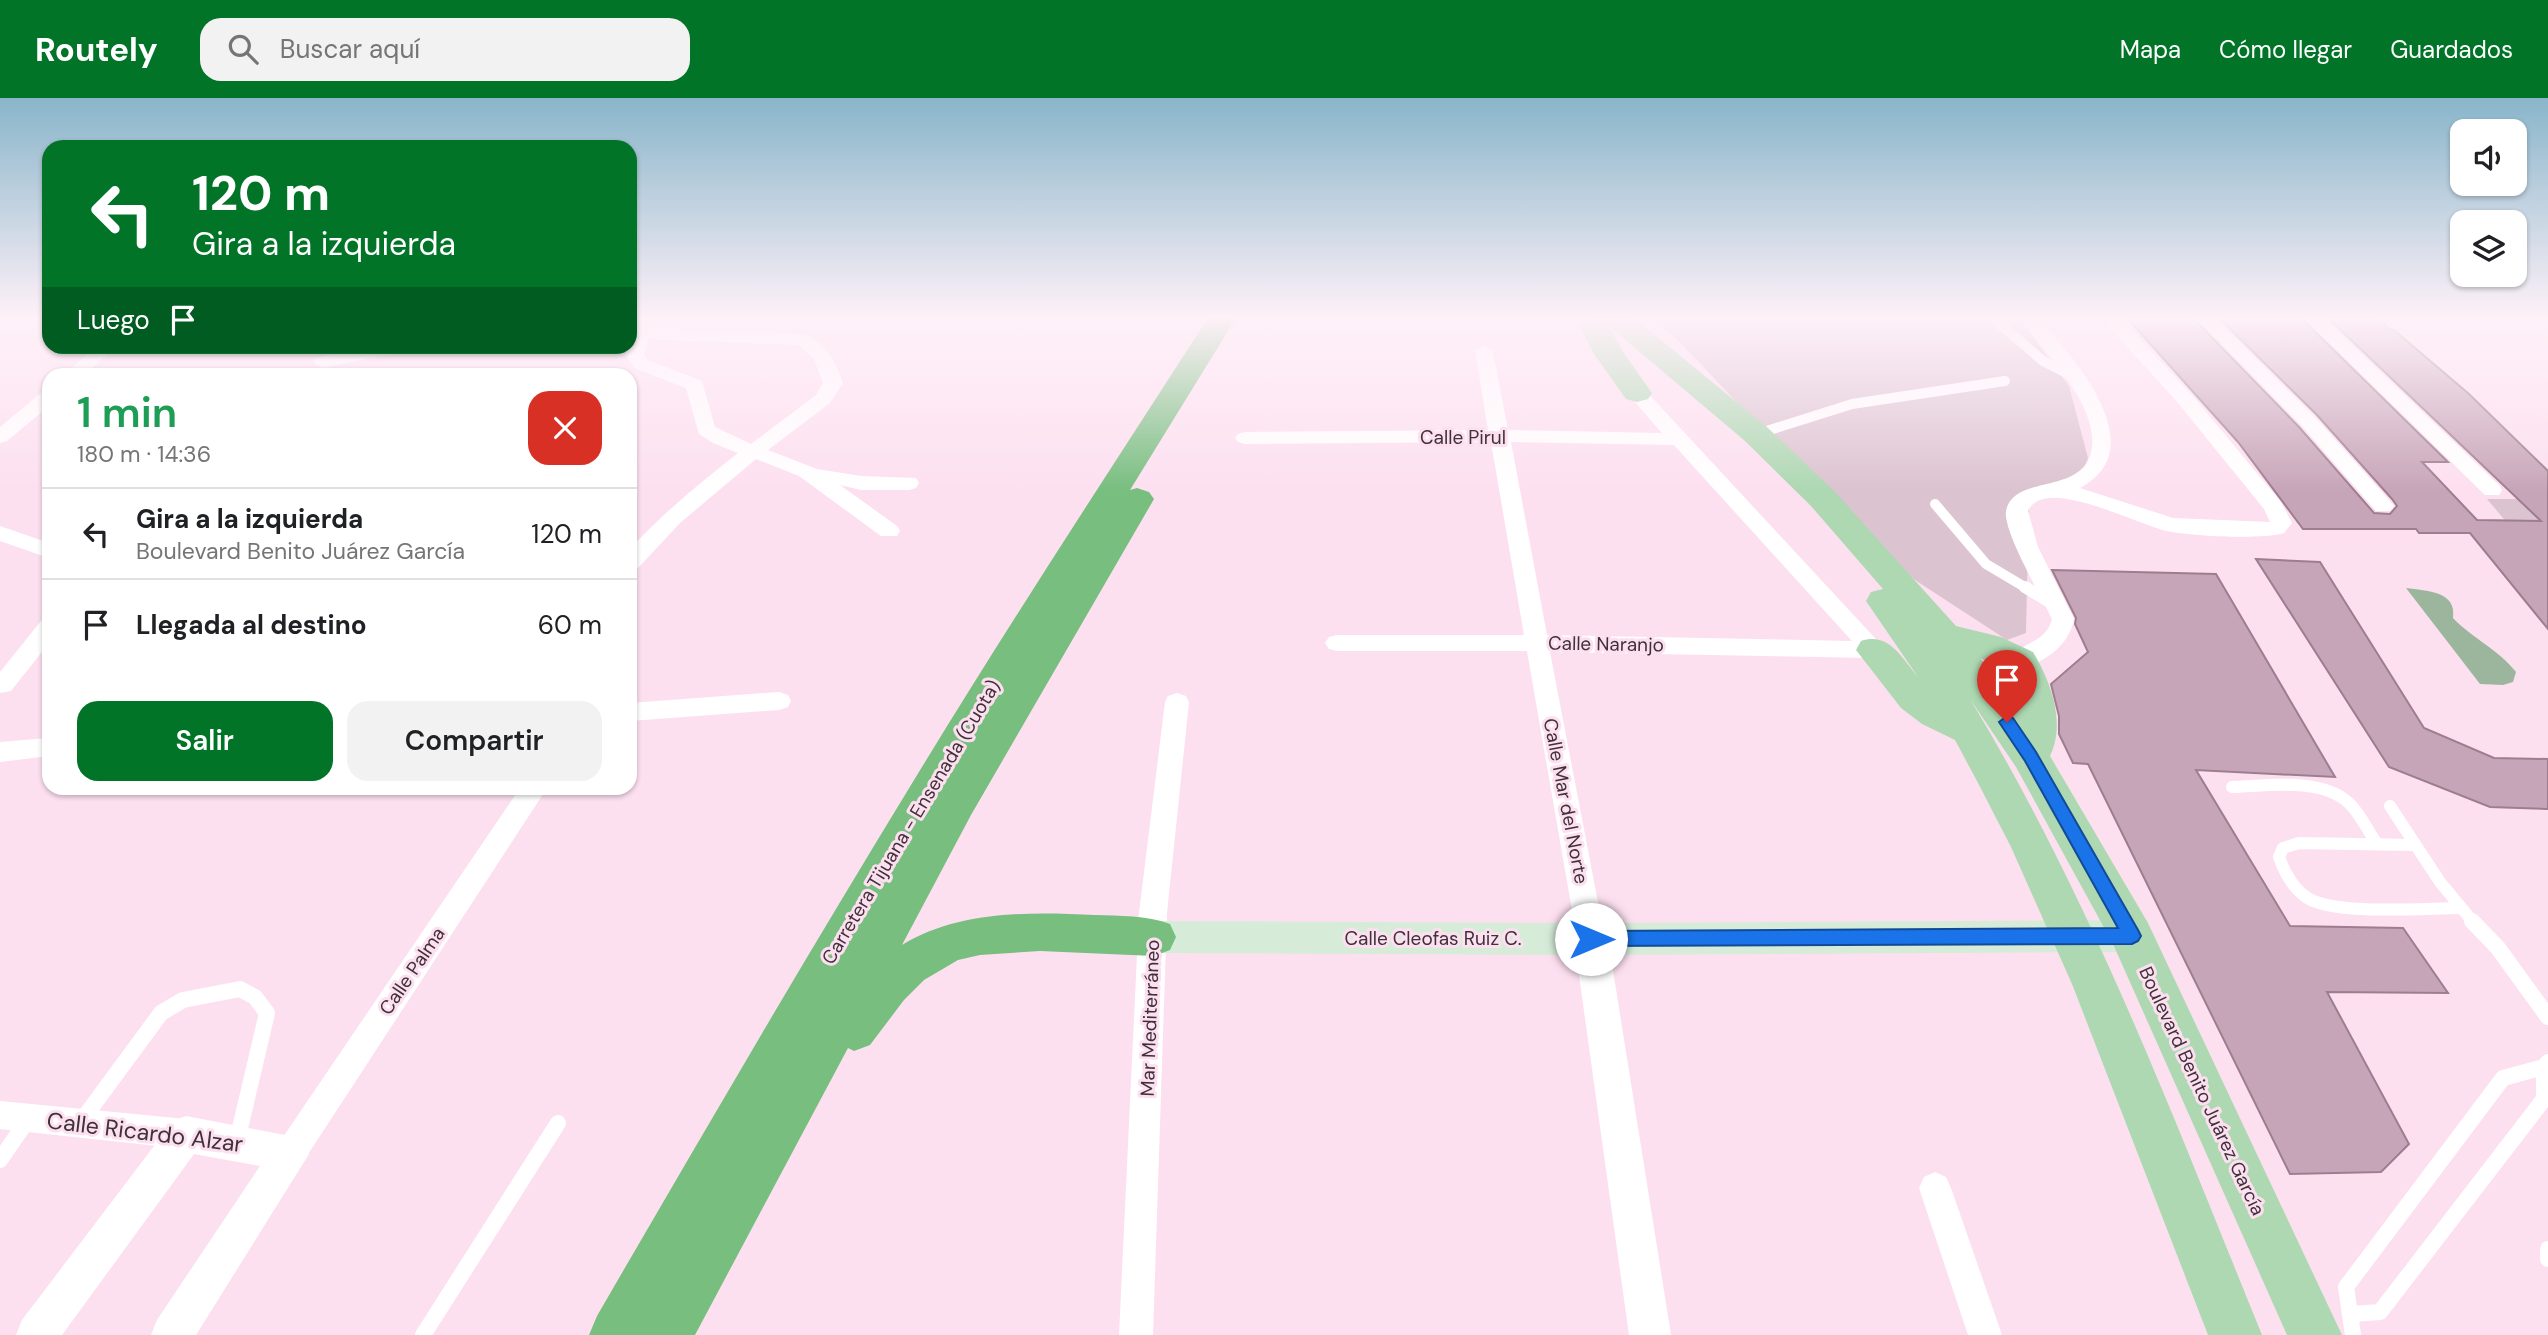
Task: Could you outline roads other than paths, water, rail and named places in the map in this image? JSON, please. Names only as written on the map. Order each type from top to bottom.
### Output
[{"type":"highway","name":"Carretera Tijuana - Ensenada (Cuota)","points":[[616,1335],[810,991],[926,794],[1083,535],[1185,376]]},
{"type":"highway","name":"Carretera Tijuana - Ensenada (Cuota)","points":[[666,1335],[957,804],[1213,376]]},
{"type":"highway","points":[[761,1160],[880,994],[902,971],[930,951],[957,941],[987,936],[1154,937]]},
{"type":"main road","points":[[1625,376],[1637,393]]},
{"type":"main road","name":"Boulevard Benito Juárez García","points":[[1661,376],[1792,497],[1855,566],[1912,644],[2031,756],[2132,936],[2333,1325]]},
{"type":"main road","name":"Boulevard Benito Juárez García","points":[[1676,376],[1756,434],[1823,499],[1912,644],[1970,731],[2021,824],[2076,936],[2235,1335]]},
{"type":"main road","points":[[1912,644],[1983,643],[2020,661],[2038,714],[2039,738],[2031,756]]},
{"type":"main road","name":"Calle Cleofas Ruiz C.","points":[[1154,937],[1591,939],[2132,936]]},
{"type":"street","points":[[671,376],[695,385],[706,430],[720,439],[806,471],[848,482],[909,483]]},
{"type":"street","points":[[637,554],[648,540],[678,514],[830,390],[830,376]]},
{"type":"street","name":"Calle Mar del Norte","points":[[1488,376],[1591,939],[1650,1335]]},
{"type":"street","points":[[2020,661],[2052,643],[2060,634],[2063,619],[2021,532],[2016,515],[2021,503],[2031,495],[2063,489],[2096,467],[2101,457],[2100,426],[2091,399],[2076,376]]},
{"type":"street","points":[[2063,489],[2185,527],[2266,529],[2280,526],[2281,519],[2163,376]]},
{"type":"street","points":[[2263,376],[2308,421],[2383,506]]},
{"type":"street","points":[[2373,376],[2492,489]]},
{"type":"street","points":[[1637,393],[1680,439],[1912,644]]},
{"type":"street","points":[[0,437],[42,402]]},
{"type":"street","name":"Calle Pirul","points":[[1245,438],[1498,436],[1680,439]]},
{"type":"street","points":[[806,471],[889,531]]},
{"type":"street","points":[[0,533],[42,548]]},
{"type":"street","points":[[4,685],[42,636]]},
{"type":"street","name":"Calle Naranjo","points":[[1338,643],[1912,644]]},
{"type":"street","points":[[637,711],[779,701]]},
{"type":"street","name":"Mar Mediterráneo","points":[[1136,1335],[1153,913],[1177,702]]},
{"type":"street","points":[[0,752],[42,748]]},
{"type":"street","name":"Calle Palma","points":[[290,1154],[529,795]]},
{"type":"street","name":"Calle Ricardo Alzar","points":[[15,1116],[186,1134],[290,1154]]},
{"type":"street","points":[[37,1335],[186,1134]]},
{"type":"street","points":[[172,1335],[290,1154]]},
{"type":"street","points":[[1935,1188],[1985,1335]]},
{"type":"lane","points":[[2072,376],[2079,379]]},
{"type":"lane","points":[[1756,434],[1852,404],[2005,380]]},
{"type":"lane","points":[[1935,504],[1986,564],[2059,607]]},
{"type":"lane","points":[[2232,787],[2304,787],[2335,794],[2349,803],[2376,844]]},
{"type":"lane","points":[[2390,806],[2413,845],[2460,908],[2498,948],[2548,1017]]},
{"type":"lane","points":[[2413,845],[2288,844],[2279,857],[2284,871],[2304,896],[2327,907],[2460,908]]},
{"type":"lane","points":[[80,1123],[161,1013],[183,1000],[240,989],[255,997],[267,1013],[237,1143]]},
{"type":"lane","points":[[2546,1064],[2544,1099],[2380,1312],[2333,1325],[2346,1287],[2503,1078],[2546,1064]]},
{"type":"lane","points":[[0,1160],[15,1116]]},
{"type":"lane","points":[[423,1335],[558,1123]]},
{"type":"lane","points":[[2548,1249],[2548,1259]]},
{"type":"lane","points":[[2333,1325],[2353,1335]]}]
